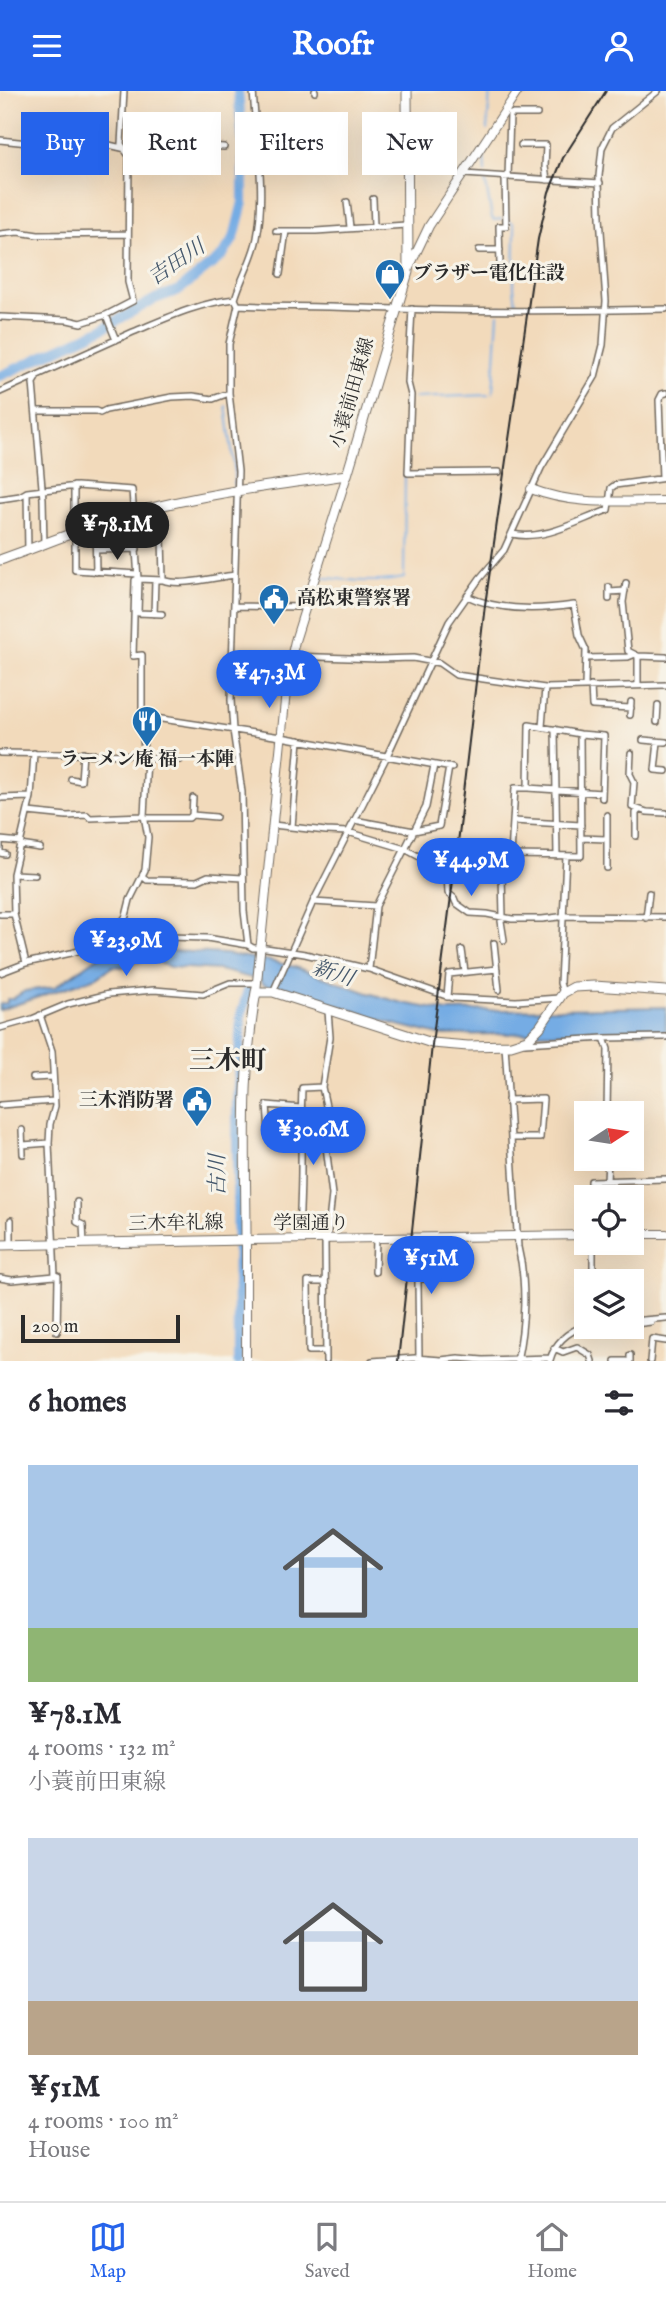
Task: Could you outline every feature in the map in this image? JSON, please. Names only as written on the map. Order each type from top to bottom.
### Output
[{"type":"main road","name":"小蓑前田東線","points":[[0,560],[134,513],[238,490],[347,475],[408,272],[407,91]]},
{"type":"main road","points":[[256,985],[328,1011],[432,1043],[451,1046],[518,1043],[535,1033],[559,999],[581,986],[666,991]]},
{"type":"main road","name":"三木牟礼線","points":[[0,1244],[246,1240],[246,1076],[256,985]]},
{"type":"street","points":[[123,146],[124,91]]},
{"type":"street","points":[[248,944],[243,878],[242,792],[233,730],[232,654],[238,490],[229,393],[229,344],[236,302],[254,251],[259,218],[253,91]]},
{"type":"street","points":[[408,272],[429,226],[507,113],[518,91]]},
{"type":"street","points":[[274,991],[313,902],[387,756],[449,622],[505,550],[531,488],[595,377],[603,345],[606,311],[600,183],[600,161],[605,138],[612,128],[659,91]]},
{"type":"street","points":[[507,113],[537,114]]},
{"type":"street","points":[[500,264],[499,226],[506,226],[507,113]]},
{"type":"street","points":[[0,140],[38,142],[40,145],[109,145],[123,148]]},
{"type":"street","points":[[522,145],[545,145],[547,180]]},
{"type":"street","points":[[464,174],[600,183]]},
{"type":"street","points":[[0,317],[81,323],[106,315],[133,301],[128,282],[129,175]]},
{"type":"street","points":[[373,199],[374,226]]},
{"type":"street","points":[[347,202],[350,227]]},
{"type":"street","points":[[276,231],[406,225]]},
{"type":"street","points":[[280,274],[286,231]]},
{"type":"street","points":[[0,234],[127,234]]},
{"type":"street","points":[[480,250],[499,250]]},
{"type":"street","points":[[0,392],[198,305],[236,302],[395,309],[666,309]]},
{"type":"street","points":[[412,309],[408,383],[411,395],[408,473],[499,472]]},
{"type":"street","points":[[106,315],[116,340]]},
{"type":"street","points":[[40,374],[33,383],[44,545]]},
{"type":"street","points":[[36,411],[100,413],[172,397],[213,399],[229,393]]},
{"type":"street","points":[[512,534],[523,536],[546,533],[608,510],[611,488],[615,485],[664,478],[660,400],[662,394],[666,393]]},
{"type":"street","points":[[0,1028],[68,1004],[109,994],[154,990],[203,994],[230,983],[256,985],[291,655],[347,475]]},
{"type":"street","points":[[74,486],[75,570],[167,582],[188,582],[234,575]]},
{"type":"street","points":[[0,499],[20,496],[27,492],[74,486],[132,490],[137,549],[138,614],[162,614]]},
{"type":"street","points":[[531,488],[575,501],[666,501]]},
{"type":"street","points":[[27,492],[28,551]]},
{"type":"street","points":[[95,526],[96,572]]},
{"type":"street","points":[[162,536],[163,580]]},
{"type":"street","points":[[96,550],[137,549]]},
{"type":"street","points":[[114,939],[145,870],[148,837],[145,817],[146,756],[142,716],[142,655],[132,656],[135,580],[138,578]]},
{"type":"street","points":[[154,614],[155,580]]},
{"type":"street","points":[[626,583],[623,602],[628,651],[636,655]]},
{"type":"street","points":[[608,599],[609,589],[625,591]]},
{"type":"street","points":[[467,596],[485,605],[522,608],[574,605],[579,635],[586,650],[592,706],[631,708]]},
{"type":"street","points":[[234,606],[306,607]]},
{"type":"street","points":[[232,654],[430,660],[456,675],[545,688],[666,685]]},
{"type":"street","points":[[586,658],[636,655],[666,657]]},
{"type":"street","points":[[636,655],[639,685]]},
{"type":"street","points":[[542,727],[545,688]]},
{"type":"street","points":[[657,722],[658,705]]},
{"type":"street","points":[[657,713],[666,714]]},
{"type":"street","points":[[142,716],[299,740],[450,768],[439,826],[414,831],[354,820]]},
{"type":"street","points":[[528,789],[529,725],[604,736],[602,795],[580,792],[555,790],[528,789],[515,788],[511,855],[581,856],[580,808],[580,792],[580,734]]},
{"type":"street","points":[[555,729],[557,856]]},
{"type":"street","points":[[292,827],[299,740]]},
{"type":"street","points":[[643,740],[666,742]]},
{"type":"street","points":[[658,741],[655,770],[666,771]]},
{"type":"street","points":[[0,753],[139,755],[180,760]]},
{"type":"street","points":[[26,963],[14,914],[13,874],[31,797],[34,753]]},
{"type":"street","points":[[71,779],[81,781],[83,753]]},
{"type":"street","points":[[631,753],[630,774],[636,783],[636,837]]},
{"type":"street","points":[[369,969],[376,906],[426,807],[434,765]]},
{"type":"street","points":[[0,797],[31,797]]},
{"type":"street","points":[[192,815],[193,798]]},
{"type":"street","points":[[624,806],[666,813]]},
{"type":"street","points":[[580,808],[591,809]]},
{"type":"street","points":[[27,812],[87,815],[90,818],[189,818],[192,815],[216,817]]},
{"type":"street","points":[[607,815],[607,868]]},
{"type":"street","points":[[513,821],[581,825]]},
{"type":"street","points":[[272,825],[348,832],[405,849],[447,872],[448,893],[470,913],[542,919],[666,918]]},
{"type":"street","points":[[581,838],[606,839]]},
{"type":"street","points":[[5,854],[0,853],[0,840],[40,848]]},
{"type":"street","points":[[260,954],[266,948],[369,969],[447,997],[516,1001],[559,999],[566,856]]},
{"type":"street","points":[[13,874],[35,875]]},
{"type":"street","points":[[502,875],[501,921],[505,940]]},
{"type":"street","points":[[142,876],[147,880],[197,881],[208,876],[243,878]]},
{"type":"street","points":[[646,918],[649,894]]},
{"type":"street","points":[[313,902],[376,906]]},
{"type":"street","points":[[0,914],[14,914]]},
{"type":"street","points":[[0,972],[128,936],[208,938],[248,944],[260,954]]},
{"type":"street","points":[[494,943],[499,991]]},
{"type":"street","points":[[462,950],[465,972]]},
{"type":"street","points":[[447,997],[449,974],[497,968]]},
{"type":"street","points":[[326,1361],[326,1240],[332,1195],[325,1138],[326,1106],[322,1087],[330,1037],[328,1011]]},
{"type":"street","points":[[40,1015],[52,1051],[54,1101],[49,1143],[55,1276],[58,1276],[59,1293],[57,1332]]},
{"type":"street","points":[[518,1043],[666,1037]]},
{"type":"street","points":[[604,1038],[608,1049],[607,1101]]},
{"type":"street","points":[[505,1045],[517,1237],[523,1268],[522,1342],[518,1360]]},
{"type":"street","points":[[33,1078],[52,1077]]},
{"type":"street","points":[[299,1240],[302,1203],[302,1088],[322,1087]]},
{"type":"street","points":[[508,1100],[543,1099],[540,1138],[511,1138]]},
{"type":"street","points":[[0,1105],[54,1101]]},
{"type":"street","points":[[300,1133],[269,1131],[267,1105],[301,1108]]},
{"type":"street","points":[[22,1130],[23,1154]]},
{"type":"street","points":[[23,1145],[49,1143]]},
{"type":"street","points":[[607,1171],[607,1181]]},
{"type":"street","points":[[591,1185],[591,1181],[666,1179]]},
{"type":"street","points":[[77,1202],[77,1222],[83,1225],[83,1243]]},
{"type":"street","points":[[11,1220],[11,1244]]},
{"type":"street","points":[[644,1234],[666,1234]]},
{"type":"street","name":"学園通り","points":[[246,1240],[574,1235]]},
{"type":"street","points":[[419,1358],[418,1282],[430,1275],[433,1238]]},
{"type":"street","points":[[375,1272],[376,1239]]},
{"type":"street","points":[[246,1240],[247,1361]]},
{"type":"street","points":[[0,1278],[12,1280],[55,1276]]},
{"type":"street","points":[[325,1282],[308,1282],[309,1351],[326,1351]]},
{"type":"street","points":[[644,1321],[666,1318]]},
{"type":"street","points":[[644,1322],[651,1322]]},
{"type":"street","points":[[372,1361],[419,1358],[550,1360],[554,1348],[574,1331]]},
{"type":"street","points":[[650,1361],[652,1339],[666,1341]]},
{"type":"street","points":[[554,1348],[563,1352],[577,1347],[590,1355],[592,1361]]},
{"type":"street","points":[[615,1361],[629,1359]]},
{"type":"water","points":[[143,949],[225,954],[266,960],[402,1003],[447,1011],[666,1007],[666,1031],[439,1035],[394,1024],[279,986],[276,989],[262,984],[260,980],[219,970],[170,967],[152,960],[133,962],[125,967],[113,966],[97,977],[0,1010],[0,1004],[7,1003],[7,999],[25,991],[55,987],[101,955]]},
{"type":"waterway","name":"吉田川","points":[[0,376],[100,330],[155,299],[179,290],[222,256],[234,238],[243,202],[243,143],[238,91]]},
{"type":"waterway","points":[[487,130],[490,91]]},
{"type":"waterway","points":[[485,172],[484,150],[492,138]]},
{"type":"waterway","points":[[485,179],[492,218],[501,219]]},
{"type":"waterway","points":[[508,220],[513,223],[515,231],[516,305],[508,307]]},
{"type":"waterway","points":[[493,393],[498,314]]},
{"type":"waterway","points":[[414,398],[489,395]]},
{"type":"waterway","points":[[226,406],[234,466],[234,489]]},
{"type":"waterway","points":[[319,577],[372,581],[404,578],[405,471]]},
{"type":"waterway","points":[[234,494],[234,521]]},
{"type":"waterway","name":"古川","points":[[238,1361],[237,1107],[241,1015],[248,990]]},
{"type":"railway","points":[[460,818],[485,605],[538,239],[549,192],[563,158],[606,91]]},
{"type":"railway","points":[[398,1361],[433,1036],[462,811]]},
{"type":"place","name":"ブラザー電化住設","points":[[390,301]]},
{"type":"place","name":"高松東警察署","points":[[274,626]]},
{"type":"place","name":"ラーメン庵 福一本陣","points":[[147,748]]},
{"type":"place","name":"三木消防署","points":[[197,1128]]},
{"type":"district","name":"三木町","points":[[228,1061]]},
{"type":"water label","name":"新川","points":[[333,974]]}]
